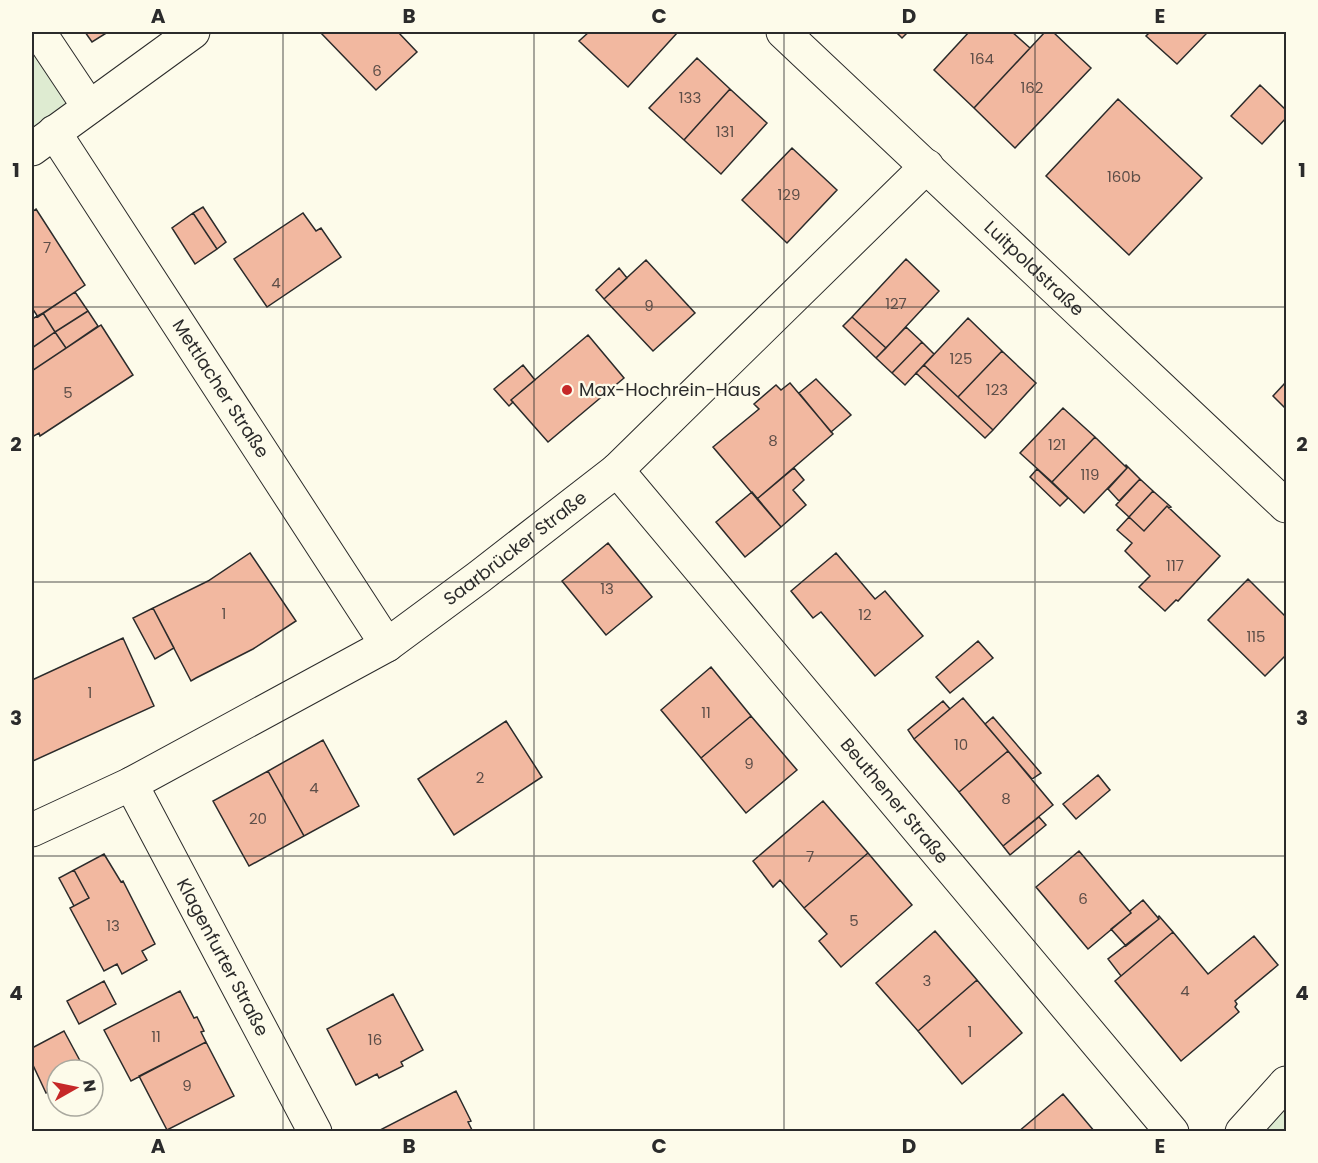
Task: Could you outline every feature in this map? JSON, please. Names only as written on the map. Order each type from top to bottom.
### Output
[{"type":"street","points":[[39,32],[89,107]]},
{"type":"street","points":[[43,140],[193,32]]},
{"type":"street","name":"Luitpoldstraße","points":[[783,32],[1287,506]]},
{"type":"street","name":"Mettlacher Straße","points":[[43,140],[387,645]]},
{"type":"street","name":"Saarbrücker Straße","points":[[32,830],[131,784],[387,645],[479,577],[617,470],[927,166]]},
{"type":"street","name":"Beuthener Straße","points":[[617,470],[1172,1131]]},
{"type":"street","name":"Klagenfurter Straße","points":[[131,784],[315,1131]]},
{"type":"street","points":[[1242,1131],[1287,1083]]},
{"type":"green space","points":[[32,32],[89,107],[32,149]]},
{"type":"green space","points":[[1286,1105],[1286,1131],[1263,1131]]},
{"type":"building","points":[[85,32],[108,32],[92,42]]},
{"type":"building","points":[[320,32],[398,32],[417,52],[376,90]]},
{"type":"building","points":[[589,32],[677,33],[628,87],[579,41]]},
{"type":"building","points":[[896,32],[908,32],[902,38]]},
{"type":"building","points":[[969,32],[1012,32],[1030,48],[974,108],[934,70]]},
{"type":"building","points":[[1045,32],[1053,32],[1091,68],[1015,148],[974,108]]},
{"type":"building","points":[[1150,32],[1203,32],[1206,34],[1177,64],[1146,36]]},
{"type":"building","points":[[697,58],[730,89],[684,140],[649,108]]},
{"type":"building","points":[[1260,85],[1286,110],[1286,118],[1262,144],[1231,116]]},
{"type":"building","points":[[730,89],[767,123],[721,174],[684,140]]},
{"type":"building","points":[[1118,99],[1202,178],[1129,255],[1046,176]]},
{"type":"building","points":[[792,148],[837,190],[787,243],[742,200]]},
{"type":"building","points":[[203,207],[226,242],[217,249],[193,213]]},
{"type":"building","points":[[36,209],[85,285],[38,317],[32,308],[32,212]]},
{"type":"building","points":[[193,213],[217,249],[195,264],[172,228]]},
{"type":"building","points":[[303,213],[316,231],[321,228],[341,257],[267,307],[234,259]]},
{"type":"building","points":[[906,259],[939,291],[886,348],[852,317]]},
{"type":"building","points":[[646,260],[695,313],[653,351],[604,299]]},
{"type":"building","points":[[619,268],[627,278],[604,299],[596,290]]},
{"type":"building","points":[[75,292],[88,311],[55,332],[43,313]]},
{"type":"building","points":[[88,311],[98,326],[66,348],[55,332]]},
{"type":"building","points":[[43,313],[55,332],[32,348],[32,319]]},
{"type":"building","points":[[852,317],[886,348],[876,358],[843,326]]},
{"type":"building","points":[[968,318],[1002,351],[958,397],[924,365]]},
{"type":"building","points":[[101,325],[133,375],[40,436],[39,433],[32,437],[32,371]]},
{"type":"building","points":[[906,327],[922,342],[892,373],[876,358]]},
{"type":"building","points":[[55,332],[66,348],[33,370],[32,348]]},
{"type":"building","name":"Max-Hochrein-Haus","points":[[588,335],[624,378],[548,442],[511,400]]},
{"type":"building","points":[[922,342],[934,354],[905,385],[892,373]]},
{"type":"building","points":[[1002,351],[1036,383],[993,430],[958,397]]},
{"type":"building","points":[[523,365],[535,380],[511,400],[513,402],[509,406],[494,389]]},
{"type":"building","points":[[924,365],[993,430],[985,438],[916,373]]},
{"type":"building","points":[[816,379],[851,415],[831,432],[799,393]]},
{"type":"building","points":[[1286,382],[1286,409],[1273,396]]},
{"type":"building","points":[[790,383],[833,434],[757,499],[713,447],[759,409],[754,404],[776,385],[781,390]]},
{"type":"building","points":[[1063,408],[1095,437],[1052,482],[1020,453]]},
{"type":"building","points":[[1095,437],[1127,468],[1084,513],[1052,482]]},
{"type":"building","points":[[1126,465],[1140,479],[1119,501],[1108,489],[1127,468]]},
{"type":"building","points":[[794,468],[804,480],[793,490],[806,505],[781,527],[757,499]]},
{"type":"building","points":[[1037,469],[1068,498],[1060,506],[1030,477]]},
{"type":"building","points":[[1140,479],[1153,491],[1129,517],[1116,505]]},
{"type":"building","points":[[1153,491],[1171,507],[1167,506],[1144,531],[1129,517]]},
{"type":"building","points":[[752,492],[781,527],[745,557],[716,522]]},
{"type":"building","points":[[1167,506],[1220,556],[1178,601],[1176,600],[1165,611],[1139,587],[1150,576],[1125,551],[1132,543],[1117,530],[1129,517],[1144,531]]},
{"type":"building","points":[[608,543],[652,597],[606,635],[562,581]]},
{"type":"building","points":[[250,553],[296,621],[253,649],[191,681],[153,608],[208,581]]},
{"type":"building","points":[[836,553],[875,599],[885,591],[923,636],[875,676],[821,612],[813,618],[791,591]]},
{"type":"building","points":[[1248,579],[1286,617],[1286,655],[1265,676],[1208,620]]},
{"type":"building","points":[[153,608],[174,648],[155,659],[133,618]]},
{"type":"building","points":[[123,638],[154,706],[33,761],[32,680]]},
{"type":"building","points":[[978,641],[993,658],[950,693],[936,677]]},
{"type":"building","points":[[711,667],[751,716],[701,758],[661,710]]},
{"type":"building","points":[[963,698],[1008,751],[959,792],[914,739]]},
{"type":"building","points":[[943,701],[950,709],[914,739],[908,730]]},
{"type":"building","points":[[751,716],[797,770],[746,813],[701,758]]},
{"type":"building","points":[[993,717],[1041,773],[1032,779],[985,724]]},
{"type":"building","points":[[506,721],[542,777],[454,835],[418,779]]},
{"type":"building","points":[[323,740],[359,806],[304,836],[268,771]]},
{"type":"building","points":[[1008,751],[1053,805],[1003,846],[959,792]]},
{"type":"building","points":[[268,771],[304,836],[249,866],[213,801]]},
{"type":"building","points":[[1098,775],[1110,790],[1076,819],[1063,804]]},
{"type":"building","points":[[823,801],[868,853],[804,908],[780,880],[773,887],[753,861]]},
{"type":"building","points":[[1039,817],[1046,825],[1010,855],[1003,846]]},
{"type":"building","points":[[1079,851],[1131,913],[1088,949],[1036,887]]},
{"type":"building","points":[[868,853],[912,905],[841,967],[819,941],[827,934],[804,908]]},
{"type":"building","points":[[104,854],[121,882],[123,881],[155,944],[142,951],[147,960],[122,974],[117,964],[104,971],[70,908],[89,898],[74,870]]},
{"type":"building","points":[[74,870],[89,898],[74,906],[59,878]]},
{"type":"building","points":[[1143,900],[1159,919],[1126,946],[1111,929]]},
{"type":"building","points":[[1159,916],[1173,932],[1121,976],[1108,959],[1159,919]]},
{"type":"building","points":[[935,931],[977,980],[918,1031],[876,983]]},
{"type":"building","points":[[1173,932],[1208,974],[1254,936],[1278,965],[1235,1001],[1237,1004],[1235,1007],[1239,1012],[1181,1061],[1115,981]]},
{"type":"building","points":[[977,980],[1022,1033],[962,1084],[918,1031]]},
{"type":"building","points":[[104,981],[116,1004],[79,1024],[67,1001]]},
{"type":"building","points":[[180,991],[194,1018],[197,1017],[204,1031],[201,1032],[206,1042],[131,1081],[104,1030]]},
{"type":"building","points":[[393,994],[423,1050],[401,1062],[403,1066],[379,1078],[377,1074],[356,1085],[327,1029]]},
{"type":"building","points":[[64,1031],[79,1058],[45,1058],[45,1091],[32,1063],[32,1048]]},
{"type":"building","points":[[206,1042],[234,1096],[167,1130],[139,1076]]},
{"type":"building","points":[[456,1091],[471,1121],[468,1122],[473,1132],[381,1132],[380,1130]]},
{"type":"building","points":[[1063,1094],[1095,1132],[1018,1132]]},
{"type":"place","name":"Max-Hochrein-Haus","points":[[567,390]]}]
